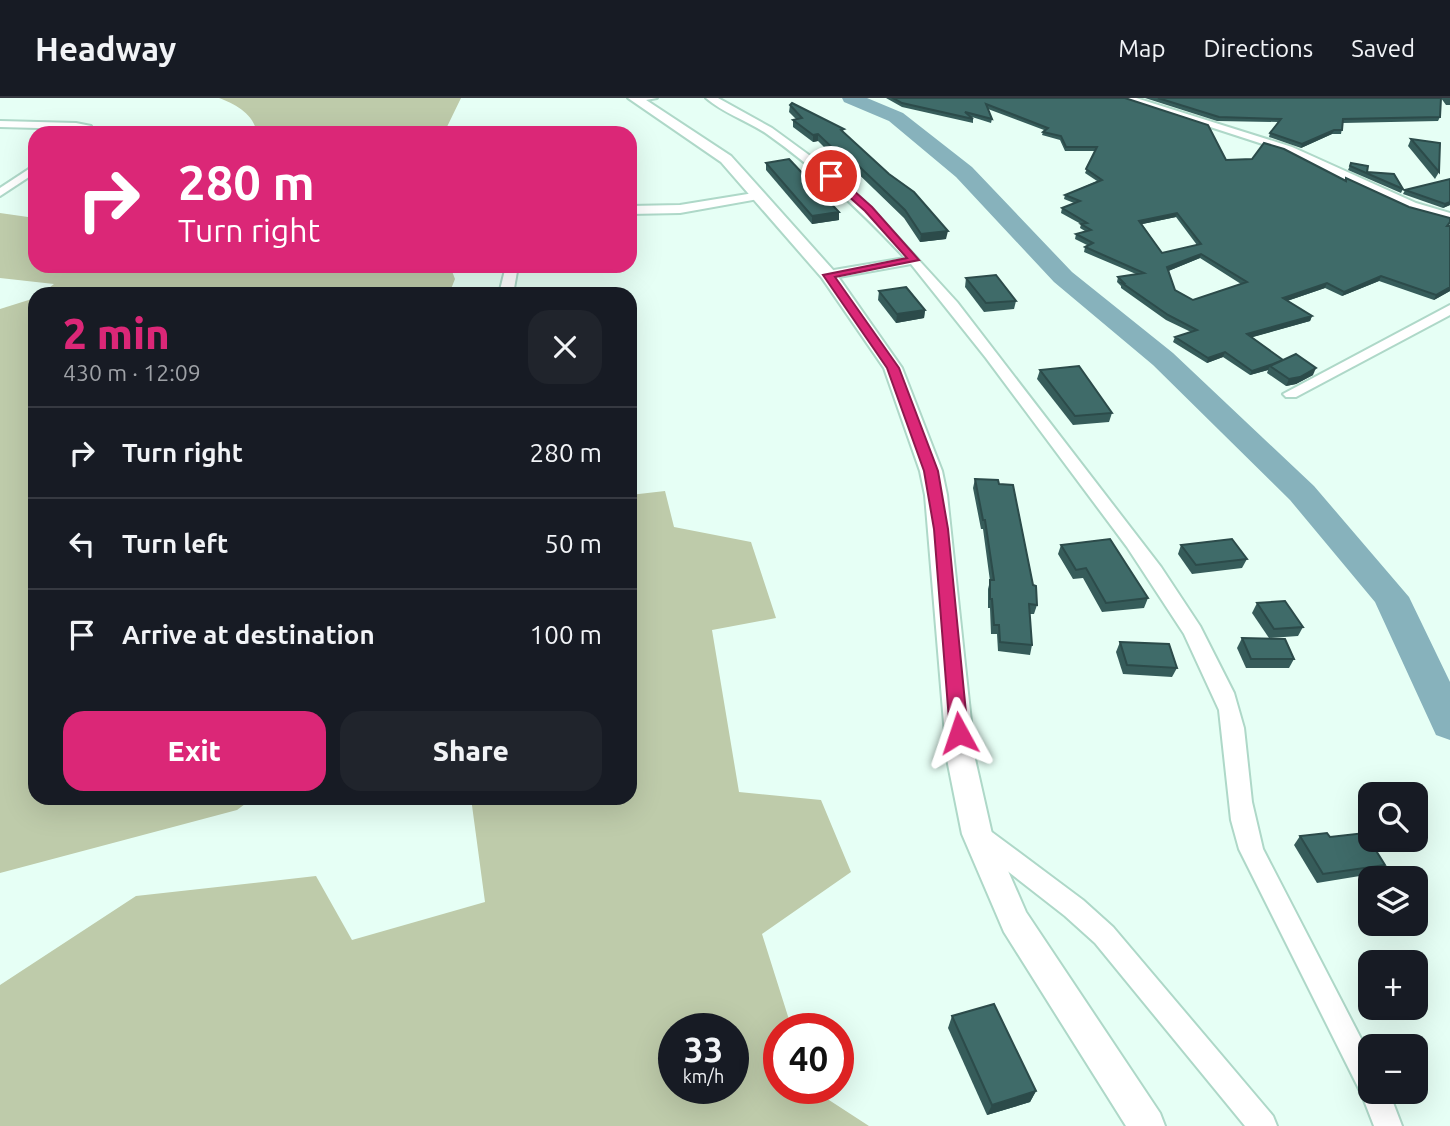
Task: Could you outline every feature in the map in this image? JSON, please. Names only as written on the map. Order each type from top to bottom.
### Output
[{"type":"street","points":[[634,98],[652,98]]},
{"type":"street","points":[[634,98],[726,159],[828,275],[893,368],[931,471],[941,529],[961,758],[977,834],[1015,922],[1147,1126]]},
{"type":"street","points":[[711,98],[773,132],[869,209],[947,297],[1144,557],[1212,669],[1233,724],[1238,802],[1247,840],[1262,877],[1358,1061]]},
{"type":"street","points":[[1126,98],[1288,149],[1412,206],[1450,217]]},
{"type":"street","points":[[0,124],[54,126]]},
{"type":"street","points":[[0,193],[28,174]]},
{"type":"street","points":[[637,210],[680,209],[760,196]]},
{"type":"street","points":[[828,275],[914,260]]},
{"type":"street","points":[[1291,394],[1450,309]]},
{"type":"street","points":[[977,834],[1074,908],[1104,935],[1264,1126]]},
{"type":"street","points":[[1379,1104],[1388,1126]]},
{"type":"green space","points":[[219,98],[461,98],[447,126],[255,126],[248,115]]},
{"type":"green space","points":[[0,213],[28,217],[28,273],[453,273],[455,279],[452,287],[50,287],[54,284],[0,278]]},
{"type":"green space","points":[[28,300],[28,805],[244,805],[237,810],[0,873],[0,309]]},
{"type":"green space","points":[[665,491],[674,527],[751,542],[776,618],[712,630],[739,792],[821,800],[851,872],[762,934],[787,1013],[763,1013],[763,1104],[835,1104],[869,1126],[0,1126],[0,985],[136,896],[316,876],[352,940],[485,902],[472,805],[637,805],[637,494]]},
{"type":"building","points":[[893,98],[1125,98],[1208,125],[1226,160],[1252,159],[1264,143],[1284,149],[1346,181],[1346,178],[1409,207],[1450,218],[1447,226],[1450,226],[1450,287],[1436,295],[1381,276],[1344,292],[1327,283],[1283,298],[1312,316],[1247,334],[1283,360],[1252,371],[1225,352],[1208,358],[1175,337],[1197,330],[1168,315],[1122,283],[1118,277],[1144,273],[1085,247],[1093,243],[1076,234],[1091,230],[1081,224],[1087,223],[1062,208],[1080,201],[1065,195],[1102,180],[1086,169],[1097,147],[1066,147],[1061,136],[1043,132],[1048,128],[986,104],[992,119],[965,112],[973,119],[902,103]],"holes":[[[1177,213],[1201,244],[1162,253],[1139,221]],[[1201,254],[1247,282],[1193,300],[1175,290],[1167,267]]]},
{"type":"building","points":[[1158,98],[1441,98],[1440,117],[1343,119],[1342,130],[1334,130],[1302,144],[1270,133],[1281,119],[1219,117]]},
{"type":"building","points":[[792,103],[844,129],[841,130],[889,174],[914,192],[948,231],[921,234],[905,210],[845,153],[839,154],[818,134],[813,135],[793,120],[802,118],[790,105]]},
{"type":"building","points":[[1411,139],[1440,143],[1439,172]]},
{"type":"building","points":[[789,159],[839,212],[812,216],[766,163]]},
{"type":"building","points":[[1351,163],[1368,166],[1367,172],[1394,174],[1403,189],[1350,166]]},
{"type":"building","points":[[1450,179],[1450,202],[1445,204],[1405,190]]},
{"type":"building","points":[[996,275],[1016,301],[986,303],[966,278]]},
{"type":"building","points":[[906,287],[925,310],[897,314],[879,291]]},
{"type":"building","points":[[1296,354],[1316,368],[1300,377],[1289,379],[1270,366]]},
{"type":"building","points":[[1079,366],[1112,413],[1075,416],[1040,370]]},
{"type":"building","points":[[975,479],[998,480],[999,484],[1013,485],[1033,585],[1036,586],[1037,605],[1029,604],[1032,645],[1000,642],[999,625],[994,625],[990,580],[994,580],[985,520]]},
{"type":"building","points":[[1110,539],[1148,598],[1106,603],[1086,568],[1076,570],[1061,545]]},
{"type":"building","points":[[1232,539],[1247,559],[1196,565],[1181,545]]},
{"type":"building","points":[[1285,601],[1303,627],[1274,629],[1257,603]]},
{"type":"building","points":[[1242,638],[1285,639],[1294,659],[1251,659]]},
{"type":"building","points":[[1120,642],[1169,644],[1177,668],[1127,665]]},
{"type":"building","points":[[1327,833],[1330,837],[1358,834],[1358,852],[1377,852],[1385,865],[1358,866],[1358,869],[1323,874],[1300,836]]},
{"type":"building","points":[[994,1004],[1036,1091],[992,1105],[952,1016]]},
{"type":"waterway","points":[[851,98],[896,117],[964,172],[1063,277],[1163,359],[1302,493],[1391,597],[1450,724]]},
{"type":"route","points":[[831,176],[869,209],[914,260],[828,275],[893,368],[931,471],[941,529],[959,733]]}]
